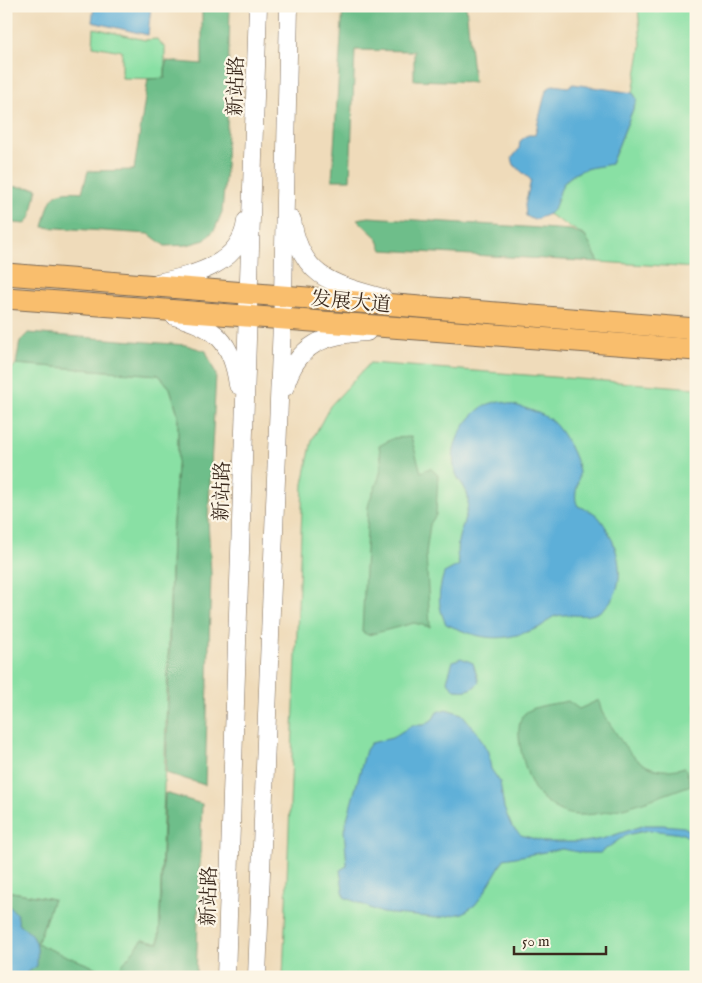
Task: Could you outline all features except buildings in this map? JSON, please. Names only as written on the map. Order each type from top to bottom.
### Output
[{"type":"main road","name":"发展大道","points":[[6,274],[696,329]]},
{"type":"main road","name":"发展大道","points":[[6,298],[696,350]]},
{"type":"street","name":"新站路","points":[[226,977],[258,6]]},
{"type":"street","points":[[257,977],[283,296],[289,6]]},
{"type":"street","points":[[147,285],[199,272],[219,263],[241,241],[245,231],[254,149]]},
{"type":"street","points":[[286,153],[295,240],[314,270],[332,282],[359,291],[428,307]]},
{"type":"street","points":[[144,308],[190,320],[211,329],[228,346],[235,366],[244,434]]},
{"type":"street","points":[[278,442],[284,391],[290,370],[309,347],[328,337],[349,333],[426,329]]},
{"type":"green space","points":[[202,6],[230,6],[226,166],[222,212],[215,229],[205,240],[187,245],[165,246],[149,234],[43,227],[50,202],[53,198],[63,192],[82,192],[88,171],[134,170],[148,79],[165,78],[166,61],[202,64]]},
{"type":"green space","points":[[343,6],[466,6],[474,82],[414,80],[414,51],[355,50],[350,180],[332,180]]},
{"type":"green space","points":[[638,6],[696,6],[694,15],[696,16],[696,268],[599,262],[585,236],[548,214],[560,189],[570,177],[582,170],[611,164],[637,99],[633,93],[641,46]]},
{"type":"green space","points":[[94,28],[145,40],[157,39],[165,48],[165,79],[122,78],[122,51],[93,46]]},
{"type":"green space","points":[[6,186],[37,188],[31,217],[25,224],[6,222]]},
{"type":"green space","points":[[369,217],[571,230],[585,236],[599,262],[382,250],[377,238],[357,219]]},
{"type":"green space","points":[[28,333],[186,345],[206,351],[216,375],[208,520],[211,574],[205,785],[166,773],[172,536],[178,454],[178,414],[170,388],[159,375],[16,364],[20,341]]},
{"type":"green space","points":[[370,363],[696,388],[696,977],[283,977],[303,484],[312,440],[330,406]]},
{"type":"green space","points":[[16,364],[159,375],[170,388],[178,414],[178,454],[172,536],[159,943],[143,940],[114,976],[37,944],[53,899],[6,891],[6,386],[10,371]]},
{"type":"green space","points":[[411,437],[421,472],[430,468],[438,475],[436,515],[430,524],[426,553],[430,627],[414,623],[368,635],[362,632],[368,507],[380,472],[379,446],[394,438]]},
{"type":"green space","points":[[599,700],[604,716],[635,757],[651,768],[661,770],[685,767],[691,785],[646,801],[593,814],[578,815],[565,813],[553,807],[541,797],[531,783],[521,752],[519,740],[520,720],[528,711],[539,707],[568,701],[579,709]]},
{"type":"green space","points":[[165,793],[202,804],[196,977],[6,977],[6,891],[53,899],[37,944],[114,975],[143,939],[159,943]]},
{"type":"water","points":[[94,6],[151,6],[148,35],[92,22]]},
{"type":"water","points":[[573,84],[633,93],[637,99],[611,164],[575,173],[562,185],[553,210],[549,214],[534,220],[526,216],[525,205],[531,180],[514,165],[512,158],[519,149],[520,141],[528,135],[535,135],[546,90],[553,85],[568,87]]},
{"type":"water","points":[[499,401],[541,414],[551,421],[562,434],[572,451],[578,467],[576,502],[578,506],[596,514],[604,524],[615,546],[618,558],[619,581],[610,601],[602,610],[596,613],[590,615],[559,615],[551,618],[540,627],[525,633],[502,638],[491,638],[446,624],[439,599],[444,573],[459,565],[457,547],[468,501],[466,491],[454,467],[454,448],[462,430],[474,414],[485,405]]},
{"type":"water","points":[[461,658],[473,663],[479,682],[469,690],[455,690],[447,681],[453,661]]},
{"type":"water","points":[[446,709],[462,714],[477,732],[488,752],[491,769],[500,782],[504,808],[512,827],[521,835],[545,842],[584,842],[602,839],[645,825],[663,825],[684,827],[696,834],[696,842],[683,834],[649,830],[626,835],[600,853],[583,853],[562,849],[504,859],[475,905],[463,913],[438,918],[382,913],[344,897],[340,870],[347,866],[344,830],[366,750],[371,743],[392,738],[412,725],[424,725],[433,719],[437,712]]},
{"type":"water","points":[[6,904],[15,912],[18,924],[30,933],[37,946],[37,966],[21,977],[6,977]]}]
